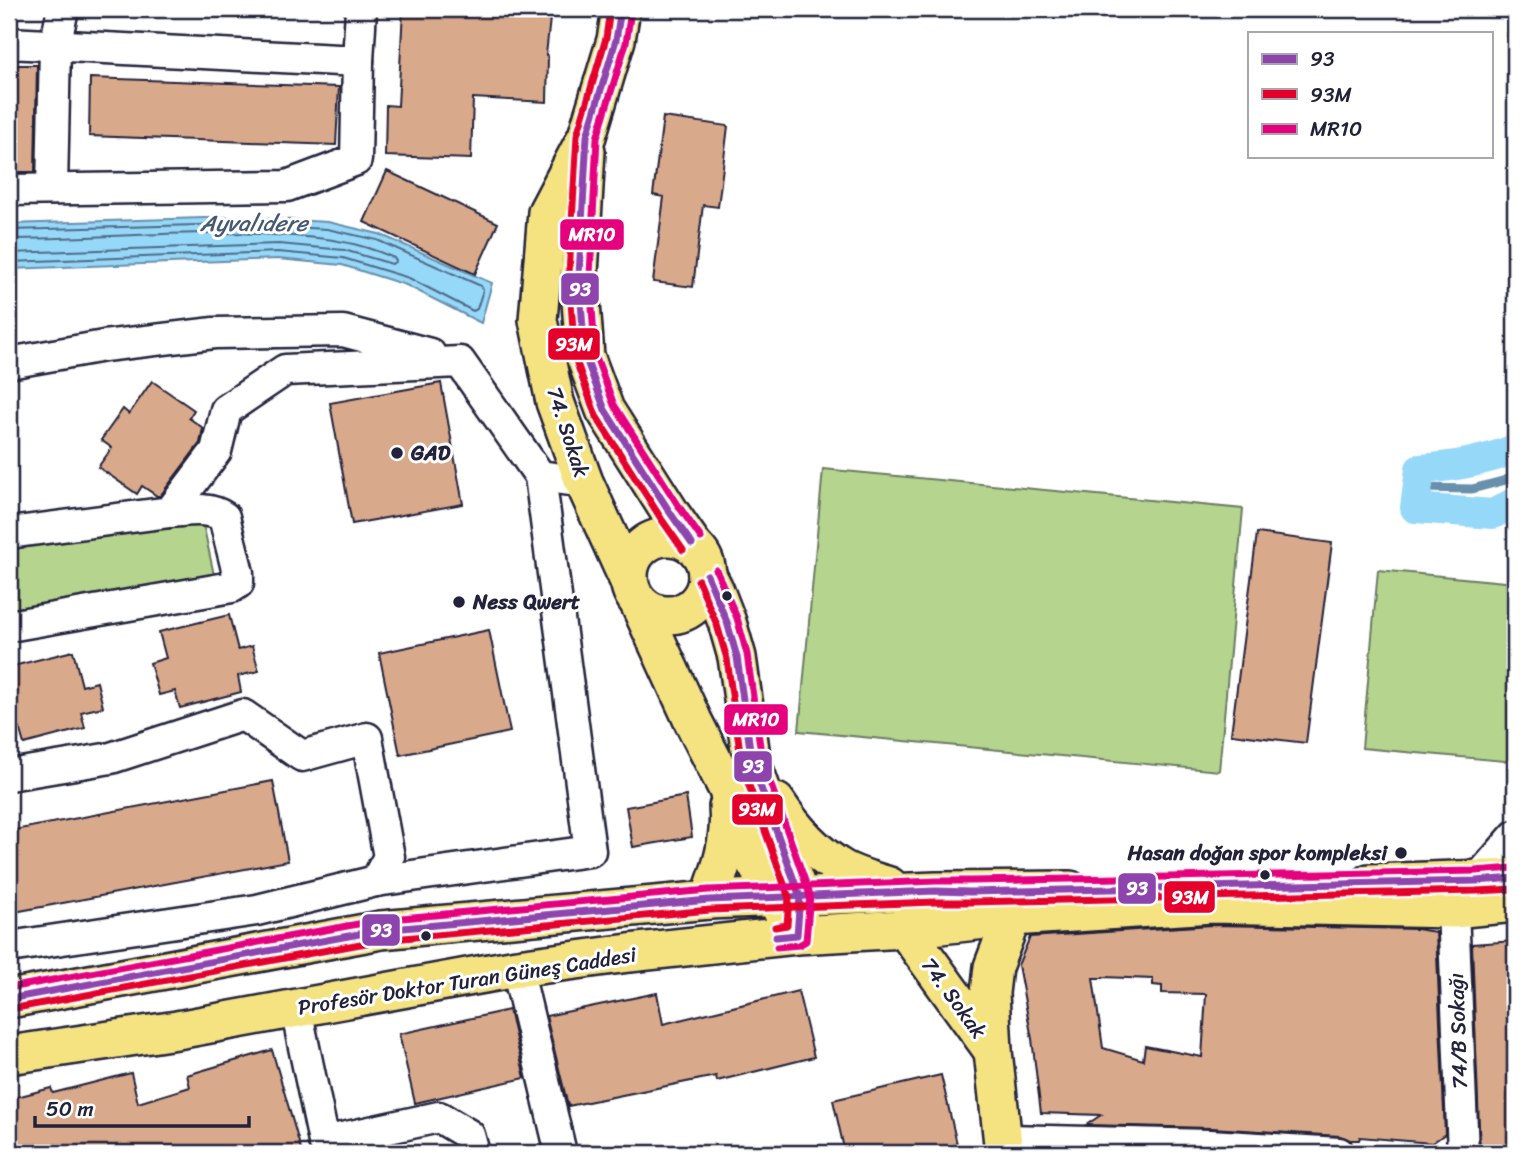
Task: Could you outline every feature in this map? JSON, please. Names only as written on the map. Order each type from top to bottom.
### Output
[{"type":"main road","points":[[587,136],[616,40],[621,9]]},
{"type":"main road","name":"74. Sokak","points":[[587,136],[547,212],[538,320],[555,402],[583,482],[693,722],[739,776]]},
{"type":"main road","name":"74. Sokak","points":[[587,136],[579,275],[585,356],[606,410],[699,560],[727,622],[737,657],[739,776]]},
{"type":"main road","points":[[654,538],[680,538],[699,560],[705,589],[689,610],[676,615],[650,611],[634,591],[629,566],[634,554],[643,544],[654,538]]},
{"type":"main road","points":[[739,776],[786,817],[815,850],[844,870],[906,892]]},
{"type":"main road","points":[[739,776],[787,897],[797,935]]},
{"type":"main road","points":[[709,900],[723,862],[739,776]]},
{"type":"main road","points":[[9,999],[381,930],[709,900],[906,892],[1476,881],[1515,878]]},
{"type":"main road","points":[[993,1051],[989,993],[993,967],[1012,917],[1048,890]]},
{"type":"main road","name":"Profesör Doktor Turan Güneş Caddesi","points":[[9,1055],[177,1030],[517,968],[797,935],[1212,904],[1453,908],[1515,903]]},
{"type":"main road","name":"74. Sokak","points":[[905,929],[993,1051],[1004,1146]]},
{"type":"street","points":[[52,189],[55,46],[63,9]]},
{"type":"street","points":[[9,190],[287,186],[356,160],[361,9]]},
{"type":"street","points":[[9,43],[358,61]]},
{"type":"street","points":[[9,363],[104,346],[214,332],[343,331],[460,362],[540,476],[590,851],[376,881],[257,910],[9,947]]},
{"type":"street","points":[[170,512],[216,451],[226,410],[285,370],[460,362]]},
{"type":"street","points":[[540,476],[583,482]]},
{"type":"street","points":[[9,533],[170,512],[207,510],[224,517],[238,573],[238,583],[232,587],[9,626]]},
{"type":"street","points":[[9,775],[111,758],[243,715],[302,756],[367,738],[389,858],[376,881]]},
{"type":"street","points":[[1476,881],[1515,836]]},
{"type":"street","name":"74/B Sokağı","points":[[1453,908],[1463,1153]]},
{"type":"street","points":[[517,968],[561,1153]]},
{"type":"street","points":[[296,1009],[324,1142],[439,1117],[469,1135],[474,1153]]},
{"type":"street","points":[[1004,1146],[1210,1145],[1334,1153]]},
{"type":"green space","points":[[823,469],[1243,509],[1219,771],[799,731]]},
{"type":"green space","points":[[201,514],[214,575],[9,610],[9,527]]},
{"type":"green space","points":[[1378,570],[1515,583],[1515,762],[1362,748]]},
{"type":"water","points":[[236,217],[328,222],[379,234],[492,283],[481,323],[406,285],[342,265],[278,259],[9,269],[9,224]]},
{"type":"building","points":[[403,9],[551,9],[546,55],[547,102],[473,98],[471,159],[385,156],[386,105],[398,106]]},
{"type":"building","points":[[9,65],[37,65],[35,172],[9,172]]},
{"type":"building","points":[[90,78],[339,87],[336,145],[89,136]]},
{"type":"building","points":[[663,117],[728,126],[718,207],[703,205],[693,287],[653,282],[664,197],[653,195]]},
{"type":"building","points":[[387,171],[498,223],[475,274],[364,222]]},
{"type":"building","points":[[152,381],[194,410],[189,418],[203,428],[200,443],[160,496],[142,486],[137,494],[98,467],[112,448],[101,440],[123,409],[129,414]]},
{"type":"building","name":"GAD","points":[[441,383],[463,504],[352,524],[330,403]]},
{"type":"building","points":[[1257,533],[1332,543],[1306,743],[1231,734]]},
{"type":"building","points":[[229,615],[238,650],[252,646],[259,671],[238,676],[241,692],[180,708],[175,691],[159,695],[150,663],[166,658],[159,632]]},
{"type":"building","points":[[489,630],[510,732],[400,755],[379,653]]},
{"type":"building","points":[[73,651],[82,686],[97,682],[103,707],[81,712],[85,728],[24,744],[19,727],[9,730],[9,667]]},
{"type":"building","points":[[273,781],[288,861],[9,913],[9,831]]},
{"type":"building","points":[[686,796],[692,837],[633,847],[626,807]]},
{"type":"building","points":[[1212,925],[1416,929],[1436,932],[1445,1134],[1432,1143],[1360,1137],[1359,1140],[1350,1140],[1340,1136],[1211,1128],[1086,1125],[1101,1115],[1041,1113],[1032,1039],[1018,965],[1030,937]],"holes":[[[1093,978],[1153,979],[1153,985],[1162,986],[1162,993],[1206,994],[1202,1057],[1145,1046],[1143,1060],[1103,1048]]]},
{"type":"building","points":[[1515,941],[1515,1153],[1480,1153],[1472,944]]},
{"type":"building","points":[[798,991],[814,1057],[717,1081],[716,1076],[568,1106],[546,1016],[657,993],[663,1024]]},
{"type":"building","points":[[509,1010],[525,1078],[415,1103],[399,1034]]},
{"type":"building","points":[[272,1050],[302,1153],[9,1153],[9,1099],[51,1088],[53,1093],[131,1073],[138,1103],[190,1087],[187,1075]]},
{"type":"building","points":[[941,1075],[957,1144],[918,1153],[845,1153],[833,1100]]},
{"type":"waterway","name":"Ayvalıdere","points":[[1515,449],[1469,463],[1420,469],[1415,508],[1493,514],[1515,502]]},
{"type":"waterway","name":"Ayvalıdere","points":[[1419,488],[1472,489],[1515,475]]},
{"type":"transit line","name":"93M","points":[[610,9],[606,38],[577,135],[569,274],[575,358],[596,416],[683,550]]},
{"type":"transit line","name":"93","points":[[621,9],[616,40],[587,136],[579,275],[585,356],[605,410],[692,544]]},
{"type":"transit line","name":"MR10","points":[[631,11],[626,43],[597,138],[590,275],[595,354],[614,405],[701,538]]},
{"type":"transit line","name":"MR10","points":[[716,570],[737,618],[747,654],[762,760],[810,895],[806,941],[799,945],[777,947]]},
{"type":"transit line","name":"93","points":[[707,575],[727,622],[737,657],[752,763],[800,897],[797,935],[776,937]]},
{"type":"transit line","name":"93M","points":[[698,580],[717,625],[727,659],[742,766],[789,898],[787,925],[775,927]]},
{"type":"transit line","name":"MR10","points":[[9,988],[380,920],[708,890],[936,881],[1475,871],[1514,868]]},
{"type":"transit line","name":"93","points":[[9,999],[381,930],[709,900],[936,891],[1476,881],[1515,878]]},
{"type":"transit line","name":"93M","points":[[11,1009],[382,940],[710,910],[936,902],[1515,889]]},
{"type":"place","name":"GAD","points":[[397,453]]},
{"type":"place","name":"Ness Qwert","points":[[459,602]]},
{"type":"place","name":"Hasan doğan spor kompleksi","points":[[1401,853]]}]
